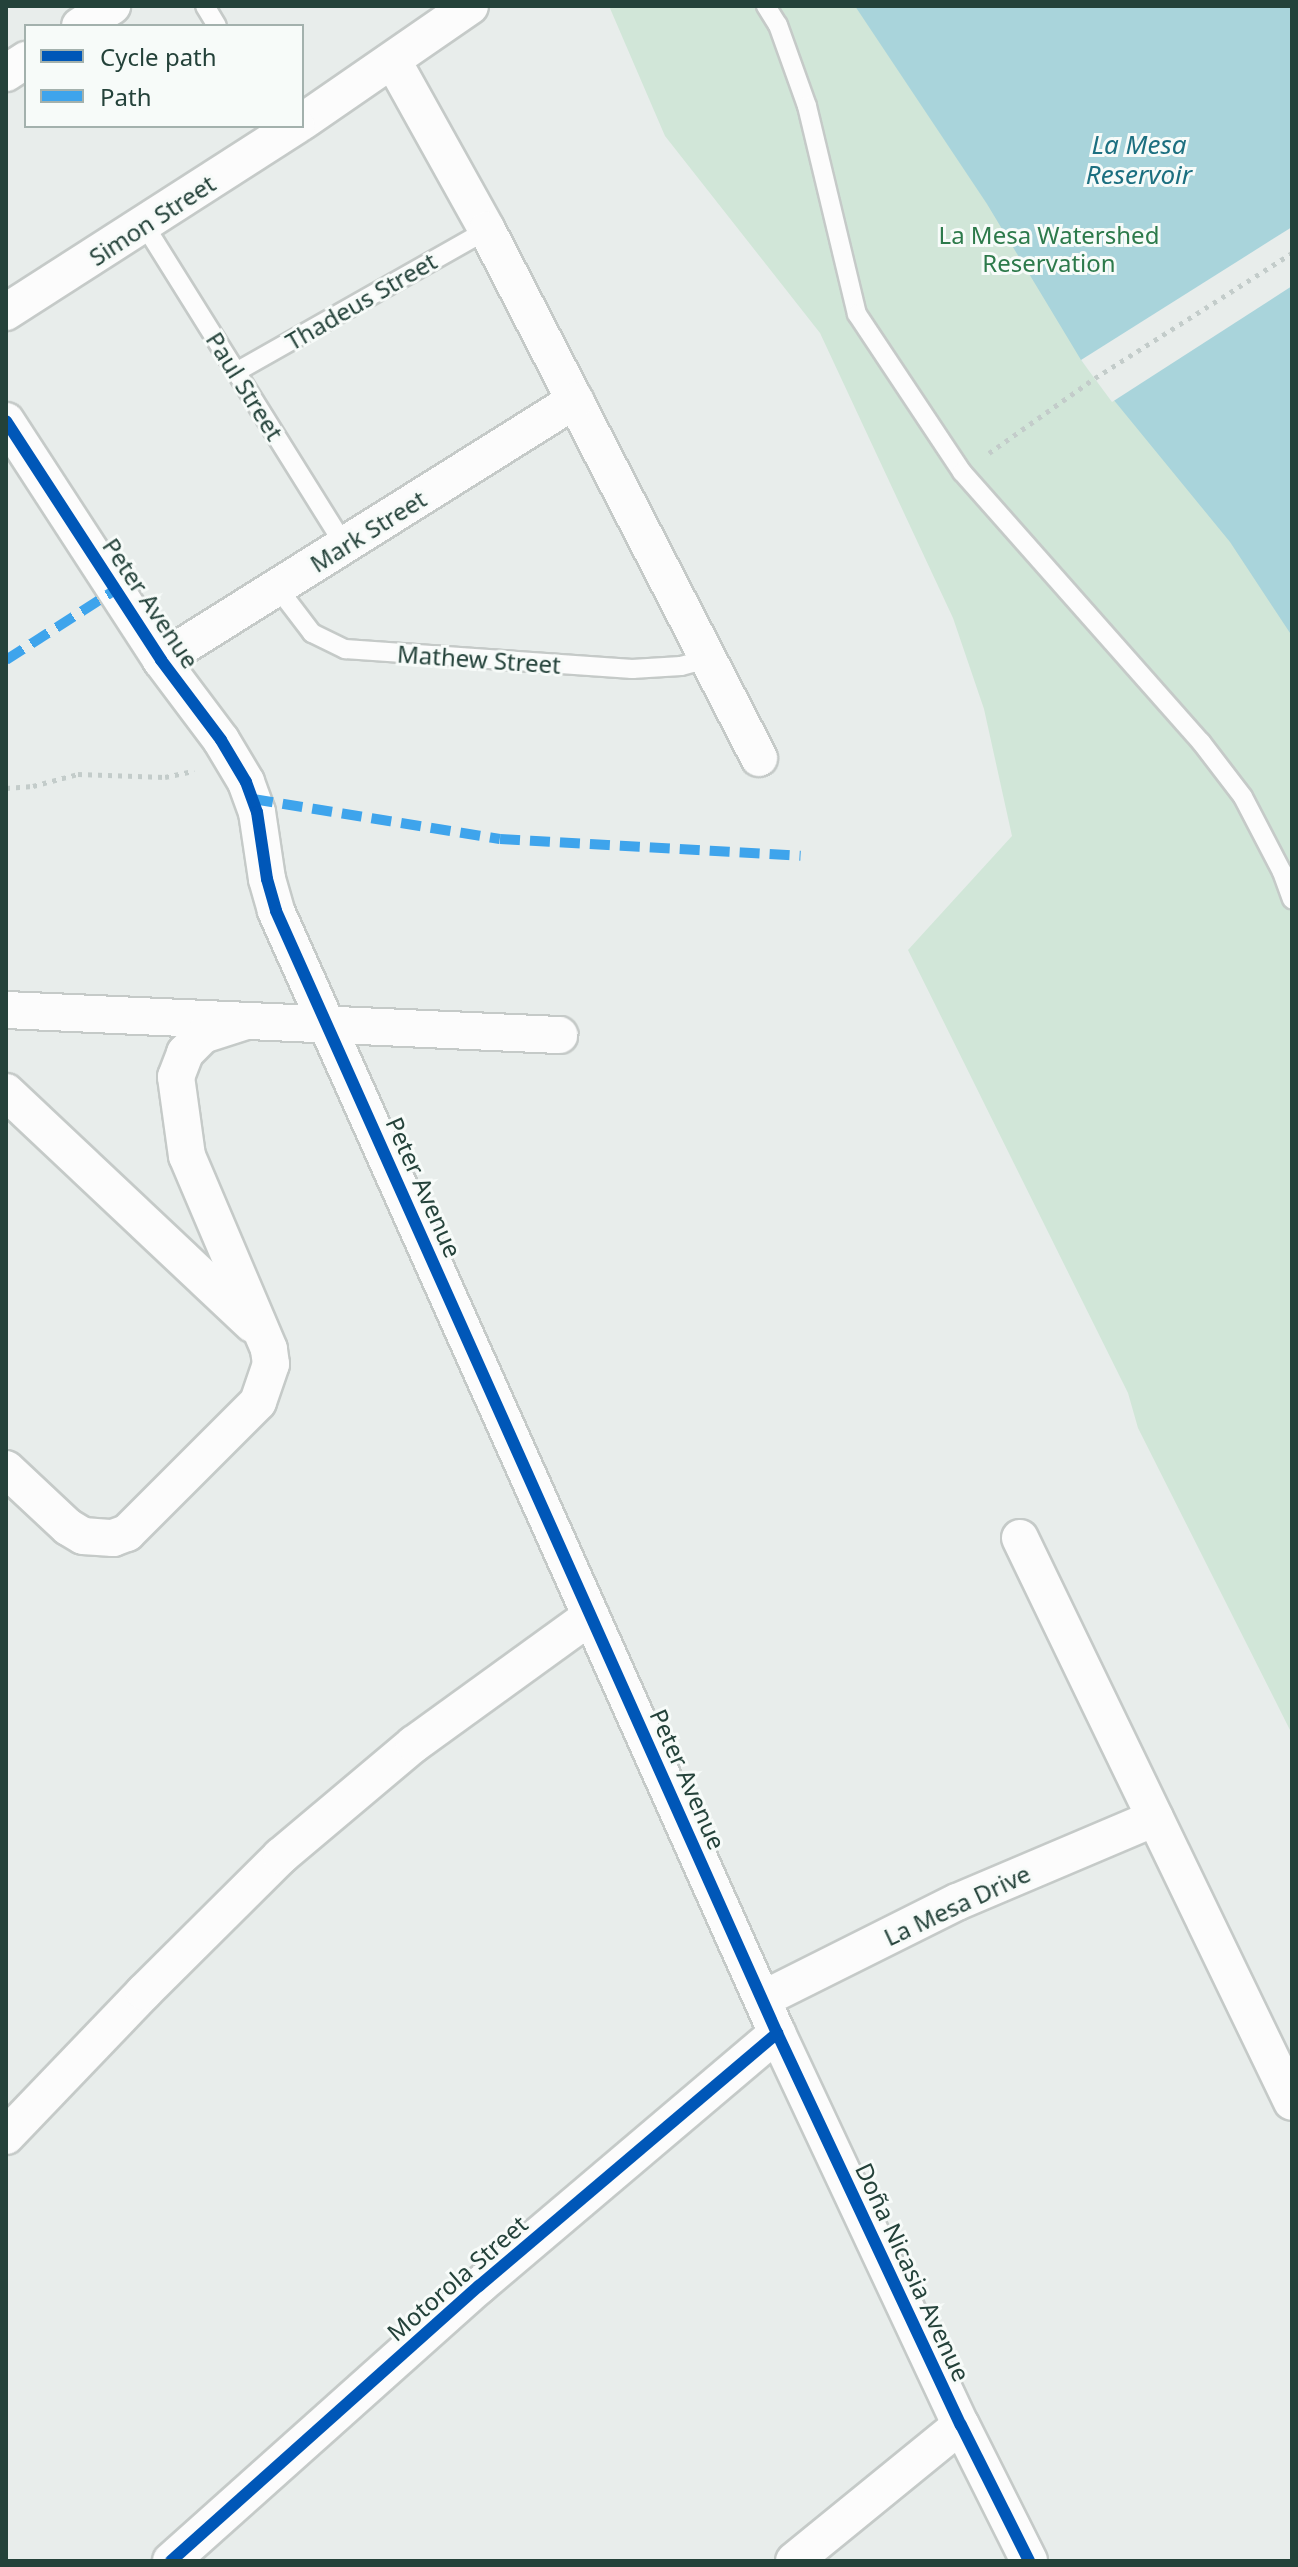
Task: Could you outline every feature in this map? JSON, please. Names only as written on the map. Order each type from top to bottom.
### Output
[{"type":"street","points":[[83,24],[112,6]]},
{"type":"street","name":"Simon Street","points":[[304,119],[470,6]]},
{"type":"street","points":[[6,73],[24,61]]},
{"type":"street","points":[[393,61],[487,230],[759,758]]},
{"type":"street","name":"Simon Street","points":[[6,312],[145,226],[290,128]]},
{"type":"street","name":"Mark Street","points":[[161,660],[575,400]]},
{"type":"street","name":"Peter Avenue","points":[[6,421],[161,660],[234,760],[257,812],[267,879],[276,911],[763,1999]]},
{"type":"street","points":[[6,1010],[559,1035]]},
{"type":"street","points":[[6,1469],[68,1527],[83,1536],[113,1538],[127,1533],[258,1402],[271,1364],[262,1333],[187,1156],[176,1077],[185,1053],[203,1035],[246,1021]]},
{"type":"street","points":[[6,1092],[262,1333]]},
{"type":"street","points":[[1020,1538],[1292,2102]]},
{"type":"street","points":[[6,2136],[144,1992],[281,1856],[414,1744],[591,1616]]},
{"type":"street","name":"La Mesa Drive","points":[[763,1999],[957,1902],[1155,1818]]},
{"type":"street","name":"Doña Nicasia Avenue","points":[[763,1999],[961,2425],[1029,2561]]},
{"type":"street","name":"Motorola Street","points":[[171,2561],[479,2286],[777,2033]]},
{"type":"street","points":[[794,2561],[961,2425]]},
{"type":"lane","points":[[205,6],[216,24]]},
{"type":"lane","points":[[766,6],[778,25],[807,106],[857,314],[962,472],[1201,742],[1243,797],[1282,872],[1292,899]]},
{"type":"lane","name":"Paul Street","points":[[145,226],[345,546]]},
{"type":"lane","name":"Thadeus Street","points":[[236,372],[487,230]]},
{"type":"lane","name":"Mathew Street","points":[[277,587],[312,633],[326,643],[345,649],[632,669],[681,666],[707,659]]},
{"type":"path","points":[[962,472],[1095,378],[1292,253]]},
{"type":"path","points":[[6,788],[33,786],[78,774],[181,775],[234,760]]},
{"type":"green space","name":"La Mesa Watershed Reservation","points":[[609,6],[1292,6],[1292,1734],[1138,1428],[1128,1393],[908,950],[1012,836],[984,709],[953,618],[820,333],[665,136]]},
{"type":"water","name":"La Mesa Reservoir","points":[[855,6],[1292,6],[1292,636],[1230,542],[1081,360],[987,204]]},
{"type":"pier","points":[[1292,227],[1292,286],[1112,402],[1081,360]]},
{"type":"marked path","points":[[6,660],[115,590]]},
{"type":"marked path","points":[[253,799],[500,839],[801,856]]},
{"type":"cycle path","points":[[6,421],[161,660],[221,740],[246,782],[257,812],[267,879],[276,911],[777,2033],[961,2425],[1029,2561]]},
{"type":"cycle path","points":[[171,2561],[479,2286],[777,2033]]}]
